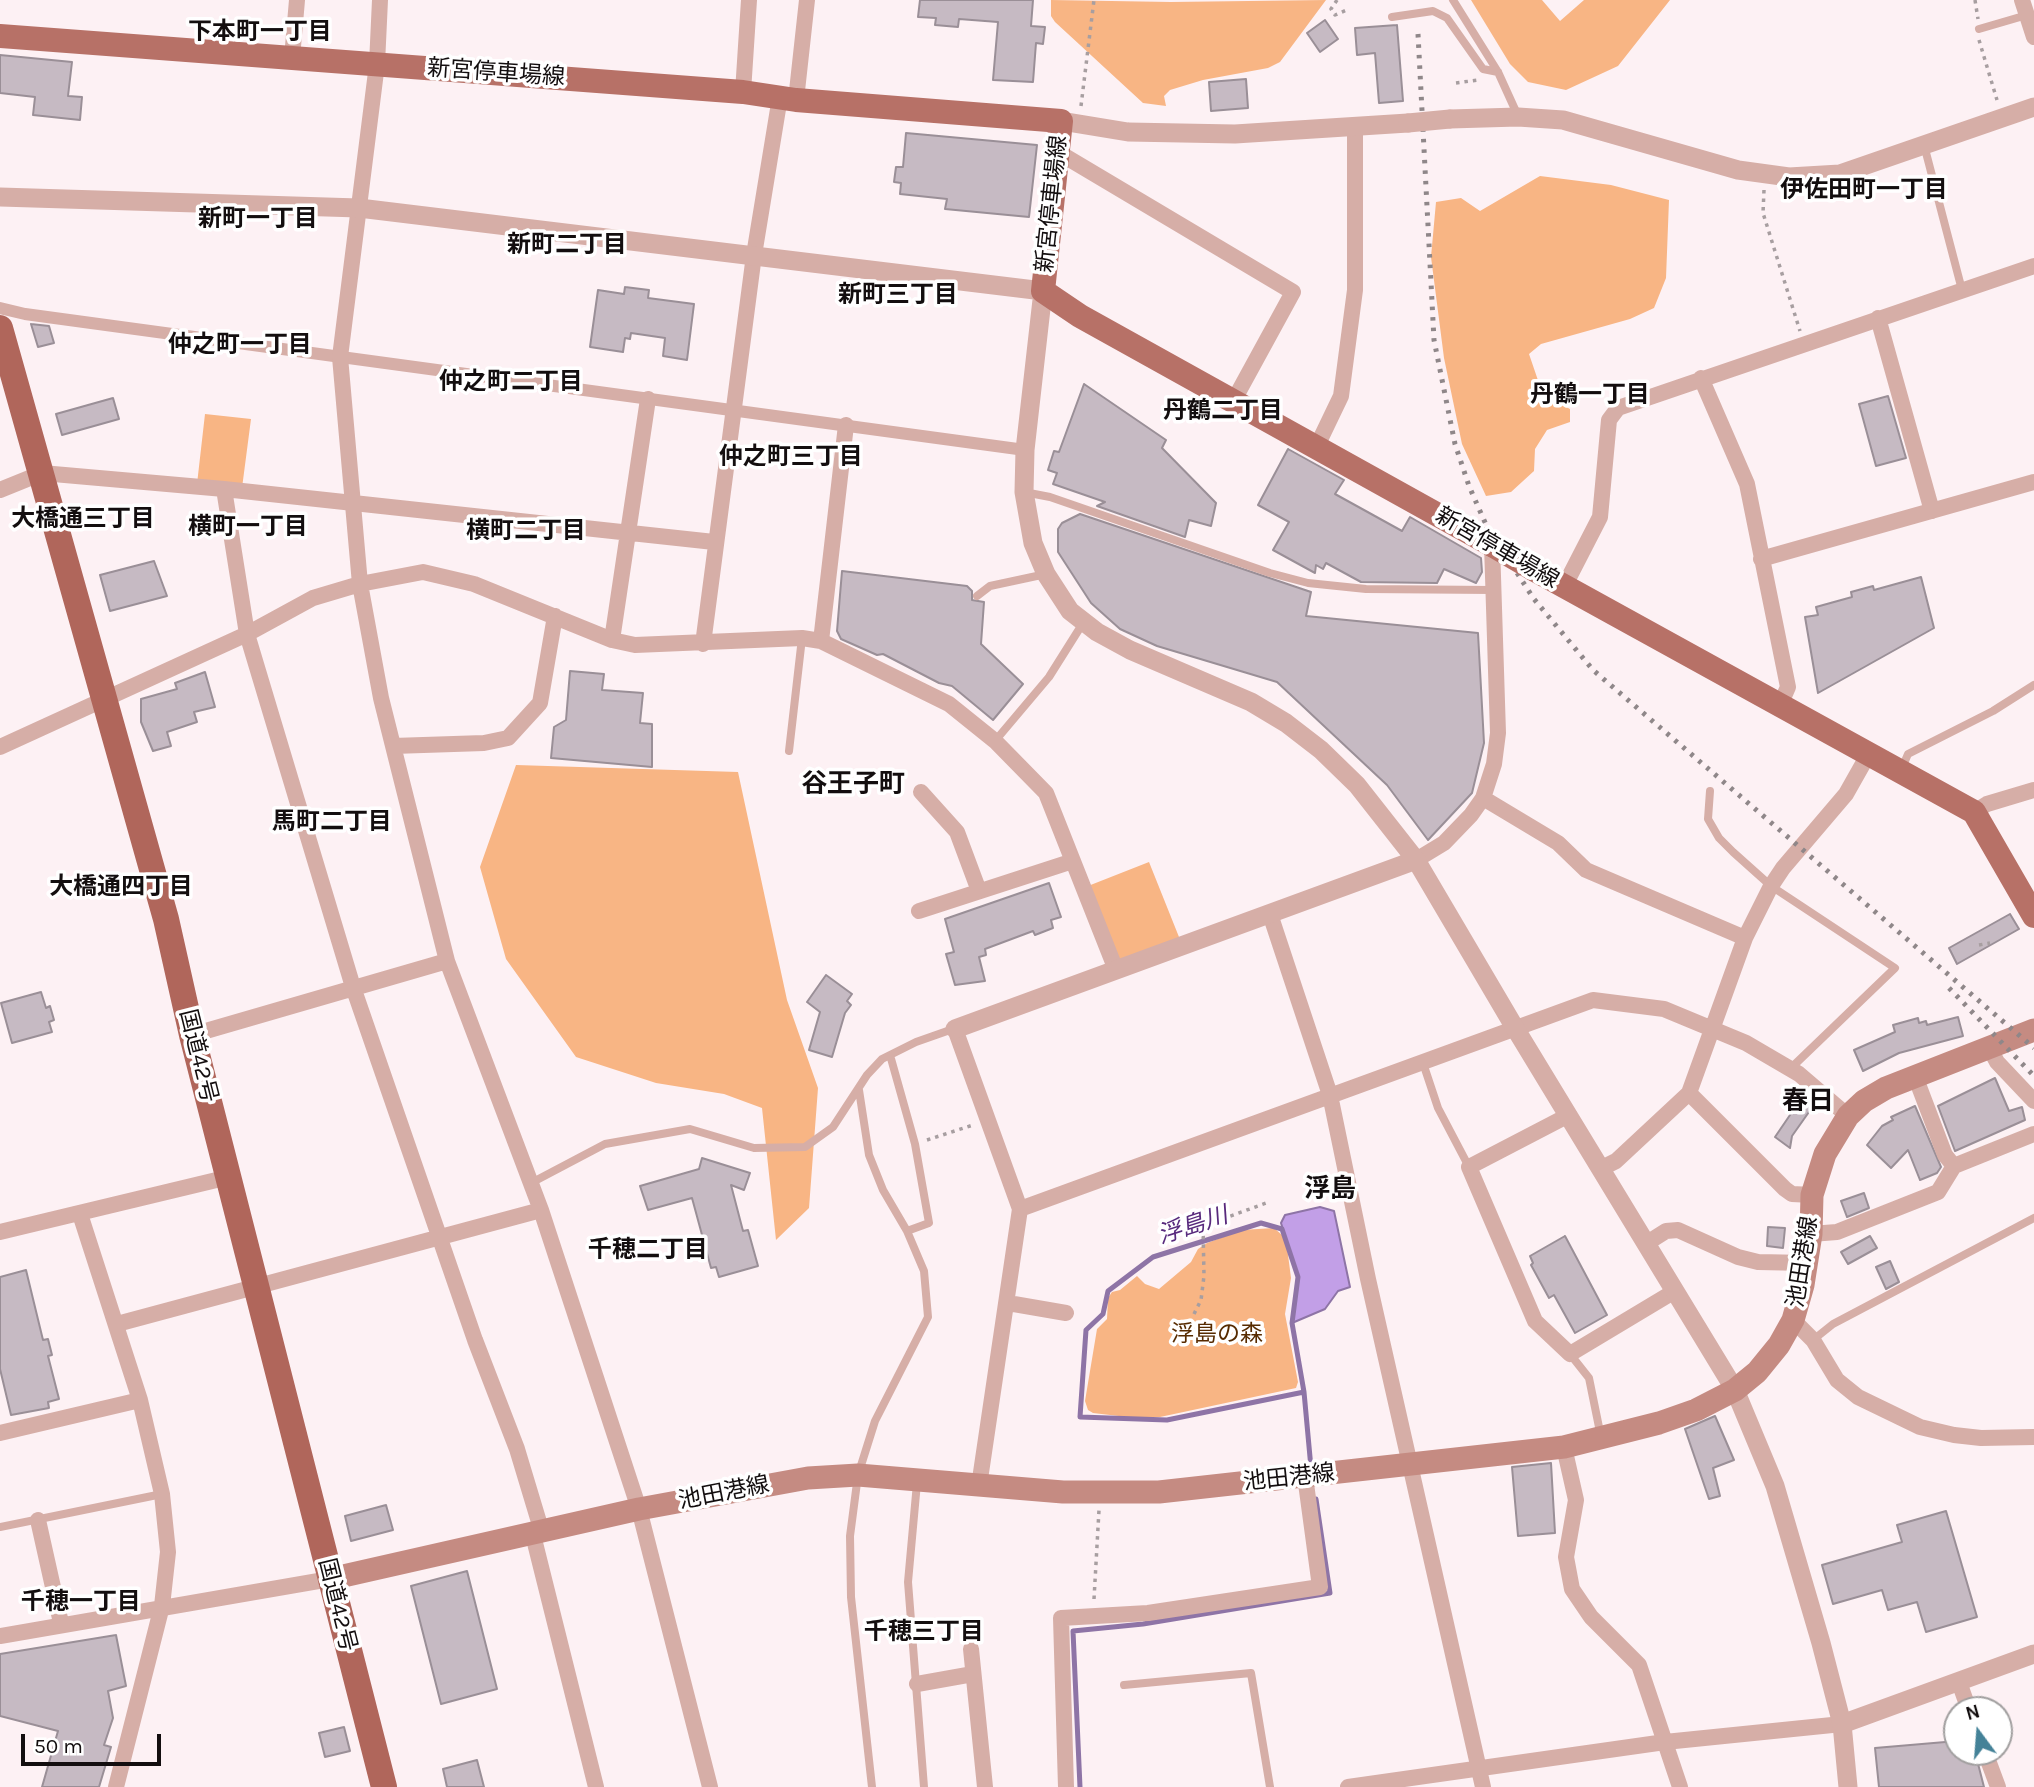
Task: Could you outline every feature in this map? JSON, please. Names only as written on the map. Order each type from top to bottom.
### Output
[{"type":"highway","name":"国道42号","points":[[0,328],[166,919],[192,1035],[384,1787]]},
{"type":"main road","name":"新宮停車場線","points":[[0,36],[743,92],[788,99],[1061,121],[1043,291],[1080,316],[1317,446],[1564,587],[1781,703],[1868,755],[1974,812]]},
{"type":"main road","points":[[1974,812],[2034,916]]},
{"type":"main road","name":"池田港線","points":[[330,1579],[639,1509],[808,1478],[858,1475],[979,1486],[1159,1492],[1564,1447],[1677,1418],[1735,1390],[1756,1372],[1779,1345],[1793,1320],[1807,1263],[1812,1195],[1825,1154],[1848,1116],[1874,1095],[1915,1076],[2034,1030]]},
{"type":"street","points":[[292,58],[297,0]]},
{"type":"street","points":[[380,0],[377,64],[340,357],[360,584],[393,746],[447,961],[541,1210],[639,1509],[710,1787]]},
{"type":"street","points":[[743,92],[749,0]]},
{"type":"street","points":[[704,644],[714,542],[754,255],[807,0]]},
{"type":"street","points":[[2025,8],[2034,37]]},
{"type":"street","points":[[1061,121],[1128,132],[1235,134],[1450,119],[1518,117],[1563,120],[1738,170],[1789,177],[1840,174],[2034,107]]},
{"type":"street","points":[[1317,446],[1341,396],[1355,290],[1355,127]]},
{"type":"street","points":[[1056,151],[1293,292],[1234,400]]},
{"type":"street","points":[[0,197],[359,208],[1043,291],[1025,450],[1024,492],[1033,543],[1046,574],[1070,611],[1084,622],[1130,650],[1220,687],[1286,723],[1321,750],[1357,785],[1416,860],[1735,1390],[1775,1486],[1842,1724],[1848,1787]]},
{"type":"street","points":[[1564,587],[1600,517],[1609,420],[1618,408],[1701,377],[2034,266]]},
{"type":"street","points":[[0,308],[25,314],[1025,450]]},
{"type":"street","points":[[1878,318],[1932,511]]},
{"type":"street","points":[[1701,377],[1747,484],[1788,687],[1781,703]]},
{"type":"street","points":[[612,640],[648,399]]},
{"type":"street","points":[[821,641],[846,425]]},
{"type":"street","points":[[0,490],[42,473],[224,489],[714,542]]},
{"type":"street","points":[[1761,559],[2034,482]]},
{"type":"street","points":[[224,489],[247,634],[353,987],[475,1340],[517,1449],[596,1787]]},
{"type":"street","points":[[979,1486],[1020,1209],[955,1029],[1416,860],[1444,843],[1483,797],[1494,764],[1498,733],[1492,545]]},
{"type":"street","points":[[0,747],[247,634],[313,598],[360,584],[423,572],[474,584],[612,640],[635,645],[802,638],[821,641],[949,704],[995,740],[1046,793],[1116,970]]},
{"type":"street","points":[[393,746],[484,743],[508,738],[540,703],[555,616]]},
{"type":"street","points":[[1602,1168],[1616,1161],[1689,1093],[1745,938],[1772,886],[1783,868],[1846,794],[1868,755]]},
{"type":"street","points":[[1974,812],[1987,804],[2034,790]]},
{"type":"street","points":[[921,792],[957,832],[979,891]]},
{"type":"street","points":[[1483,797],[1558,843],[1586,870],[1745,938]]},
{"type":"street","points":[[919,911],[1073,861]]},
{"type":"street","points":[[1270,914],[1330,1095],[1483,1787]]},
{"type":"street","points":[[192,1035],[447,961]]},
{"type":"street","points":[[1020,1209],[1594,1000],[1664,1009],[1712,1028],[1791,1068],[1848,1116]]},
{"type":"street","points":[[1989,1047],[1997,1062],[2034,1101]]},
{"type":"street","points":[[1915,1076],[1945,1155],[1954,1166]]},
{"type":"street","points":[[1689,1093],[1784,1189],[1792,1194],[1812,1195]]},
{"type":"street","points":[[1569,1115],[1469,1167],[1535,1321],[1570,1354],[1675,1291]]},
{"type":"street","points":[[1811,1234],[1836,1232],[1938,1192],[1954,1166],[2034,1134]]},
{"type":"street","points":[[0,1232],[229,1177]]},
{"type":"street","points":[[117,1324],[541,1210]]},
{"type":"street","points":[[79,1214],[140,1400],[162,1494],[168,1552],[162,1606],[116,1787]]},
{"type":"street","points":[[1647,1243],[1666,1231],[1678,1230],[1738,1257],[1758,1262],[1807,1263]]},
{"type":"street","points":[[1008,1303],[1066,1313]]},
{"type":"street","points":[[1793,1320],[1814,1340],[1837,1380],[1858,1397],[1920,1427],[1981,1438],[2034,1437]]},
{"type":"street","points":[[0,1433],[140,1400]]},
{"type":"street","points":[[1564,1447],[1576,1500],[1566,1557],[1572,1589],[1591,1617],[1639,1665],[1680,1787]]},
{"type":"street","points":[[1066,1787],[1061,1618],[1148,1613],[1320,1587],[1305,1476]]},
{"type":"street","points":[[37,1520],[61,1623]]},
{"type":"street","points":[[0,1636],[61,1623],[330,1579]]},
{"type":"street","points":[[971,1649],[985,1787]]},
{"type":"street","points":[[1348,1787],[1477,1766],[1665,1742],[1842,1724],[2034,1654]]},
{"type":"street","points":[[917,1684],[973,1674]]},
{"type":"street","points":[[1959,1682],[1964,1696]]},
{"type":"street","points":[[1990,1766],[1998,1787]]},
{"type":"lane","points":[[1453,0],[1499,72],[1518,117]]},
{"type":"lane","points":[[1979,29],[2025,8]]},
{"type":"lane","points":[[1392,17],[1433,11],[1447,18],[1483,69],[1499,72]]},
{"type":"lane","points":[[1924,145],[1962,290]]},
{"type":"lane","points":[[1024,492],[1050,498],[1270,573],[1308,583],[1366,589],[1492,590]]},
{"type":"lane","points":[[977,596],[990,586],[1046,574]]},
{"type":"lane","points":[[995,740],[1049,677],[1084,622]]},
{"type":"lane","points":[[789,751],[802,638]]},
{"type":"lane","points":[[1900,771],[1908,754],[1993,711],[2034,685]]},
{"type":"lane","points":[[1710,791],[1708,819],[1719,838],[1772,886],[1895,968],[1791,1068]]},
{"type":"lane","points":[[531,1183],[605,1144],[690,1129],[754,1148],[805,1147],[833,1127],[867,1075],[890,1055],[955,1029]]},
{"type":"lane","points":[[890,1055],[915,1144],[929,1223],[907,1231]]},
{"type":"lane","points":[[1423,1063],[1438,1108],[1469,1167]]},
{"type":"lane","points":[[859,1090],[869,1155],[883,1190],[907,1231],[924,1271],[928,1317],[888,1393],[858,1475],[850,1536],[851,1597],[872,1787]]},
{"type":"lane","points":[[1814,1340],[1833,1324],[2034,1217]]},
{"type":"lane","points":[[1570,1354],[1588,1378],[1602,1437]]},
{"type":"lane","points":[[918,1480],[908,1583],[924,1787]]},
{"type":"lane","points":[[0,1527],[162,1494]]},
{"type":"lane","points":[[1124,1685],[1251,1673],[1270,1787]]},
{"type":"path","points":[[1081,101],[1094,0]]},
{"type":"path","points":[[1338,0],[1331,9],[1335,15],[1349,9]]},
{"type":"path","points":[[1975,0],[1979,43],[2002,118]]},
{"type":"path","points":[[1456,83],[1481,80]]},
{"type":"path","points":[[1763,213],[1804,343]]},
{"type":"path","points":[[1979,945],[1990,943]]},
{"type":"path","points":[[915,1144],[988,1120]]},
{"type":"path","points":[[1194,1314],[1201,1300],[1205,1276],[1203,1226],[1269,1202]]},
{"type":"path","points":[[1085,1617],[1096,1595],[1097,1538],[1102,1492]]},
{"type":"green space","points":[[1051,0],[1326,0],[1280,62],[1268,68],[1203,80],[1170,90],[1164,96],[1166,106],[1143,103],[1055,22],[1051,16]]},
{"type":"green space","points":[[1471,0],[1542,0],[1560,21],[1584,0],[1670,0],[1618,66],[1566,90],[1528,82],[1510,64]]},
{"type":"green space","points":[[1540,176],[1611,185],[1669,200],[1666,278],[1654,308],[1630,319],[1541,344],[1529,354],[1543,395],[1570,409],[1570,422],[1547,430],[1535,449],[1534,471],[1511,492],[1486,496],[1462,444],[1444,358],[1431,257],[1436,202],[1461,198],[1480,211]]},
{"type":"green space","points":[[205,414],[251,419],[242,488],[197,484]]},
{"type":"green space","points":[[516,765],[738,772],[787,1000],[818,1088],[809,1208],[776,1240],[762,1108],[724,1094],[656,1083],[576,1057],[506,959],[480,867]]},
{"type":"green space","points":[[1149,862],[1181,942],[1118,965],[1088,886]]},
{"type":"green space","name":"浮島の森","points":[[1274,1228],[1282,1235],[1287,1247],[1291,1278],[1285,1314],[1298,1382],[1296,1388],[1160,1417],[1136,1418],[1093,1413],[1088,1410],[1085,1401],[1097,1329],[1107,1319],[1108,1298],[1112,1292],[1120,1290],[1137,1276],[1145,1284],[1159,1289],[1191,1262],[1198,1249],[1207,1243],[1242,1230]]},
{"type":"shaded area","points":[[1320,1207],[1334,1211],[1350,1287],[1338,1291],[1325,1309],[1292,1323],[1298,1277],[1281,1223],[1285,1215]]},
{"type":"building","points":[[920,0],[1033,0],[1031,26],[1045,27],[1043,44],[1036,43],[1033,82],[993,80],[998,22],[959,19],[958,27],[935,25],[936,18],[918,17]]},
{"type":"building","points":[[1325,20],[1338,39],[1320,52],[1307,33]]},
{"type":"building","points":[[1397,25],[1403,101],[1379,103],[1375,53],[1357,55],[1355,28]]},
{"type":"building","points":[[0,55],[72,62],[68,96],[82,97],[80,120],[33,115],[35,97],[0,93]]},
{"type":"building","points":[[1246,79],[1248,108],[1211,111],[1209,82]]},
{"type":"building","points":[[906,133],[1037,145],[1029,217],[945,209],[947,199],[900,194],[901,183],[894,182],[896,167],[903,167]]},
{"type":"building","points":[[625,287],[649,290],[648,298],[694,304],[687,360],[663,356],[665,338],[631,333],[630,339],[625,338],[623,352],[590,347],[598,290],[624,294]]},
{"type":"building","points":[[31,324],[49,326],[54,343],[38,347]]},
{"type":"building","points":[[1084,384],[1166,440],[1162,448],[1216,503],[1211,526],[1189,520],[1185,537],[1097,506],[1105,502],[1053,484],[1057,473],[1048,470],[1054,451],[1059,452]]},
{"type":"building","points":[[1888,396],[1906,458],[1876,466],[1859,404]]},
{"type":"building","points":[[113,398],[119,419],[62,435],[56,414]]},
{"type":"building","points":[[1288,449],[1344,480],[1335,494],[1402,531],[1410,517],[1481,558],[1482,572],[1476,583],[1444,569],[1437,583],[1361,582],[1326,563],[1323,569],[1316,565],[1315,573],[1273,550],[1289,522],[1258,505]]},
{"type":"building","points":[[1080,514],[1311,592],[1306,616],[1478,633],[1484,743],[1472,793],[1428,840],[1387,785],[1277,682],[1157,646],[1120,629],[1091,603],[1058,552],[1058,529],[1062,523]]},
{"type":"building","points":[[154,561],[167,596],[110,611],[100,575]]},
{"type":"building","points":[[842,571],[967,586],[972,591],[972,600],[984,602],[981,644],[1023,684],[993,720],[952,686],[939,683],[883,654],[877,655],[841,639],[837,631]]},
{"type":"building","points":[[1921,577],[1934,628],[1818,693],[1805,617],[1818,615],[1816,607],[1852,597],[1851,592],[1873,586],[1874,590]]},
{"type":"building","points":[[570,671],[604,674],[602,690],[643,693],[640,723],[652,724],[652,767],[551,758],[554,727],[566,720]]},
{"type":"building","points":[[205,672],[215,707],[194,712],[197,722],[167,732],[171,746],[153,751],[141,722],[141,699],[177,689],[175,683]]},
{"type":"building","points":[[1049,883],[1061,917],[1051,920],[1053,928],[1035,935],[1033,931],[985,949],[986,955],[979,957],[985,981],[955,985],[946,954],[954,952],[945,919]]},
{"type":"building","points":[[2010,914],[2019,929],[1957,964],[1949,948]]},
{"type":"building","points":[[826,975],[852,994],[847,1001],[851,1005],[845,1013],[832,1057],[809,1050],[820,1012],[807,1002]]},
{"type":"building","points":[[41,992],[46,1008],[50,1006],[54,1020],[49,1022],[52,1032],[12,1043],[1,1003]]},
{"type":"building","points":[[1958,1017],[1963,1036],[1899,1053],[1863,1071],[1854,1050],[1895,1032],[1893,1025],[1918,1018],[1919,1023],[1926,1021],[1927,1025]]},
{"type":"building","points":[[1995,1078],[2009,1111],[2022,1107],[2025,1120],[1955,1151],[1938,1106]]},
{"type":"building","points":[[1805,1093],[1816,1102],[1792,1136],[1790,1148],[1775,1137]]},
{"type":"building","points":[[1915,1106],[1941,1167],[1937,1173],[1920,1180],[1908,1150],[1891,1168],[1867,1145],[1882,1126],[1893,1120],[1891,1117]]},
{"type":"building","points":[[702,1158],[750,1173],[744,1190],[731,1185],[743,1231],[748,1230],[758,1266],[719,1277],[716,1267],[711,1268],[692,1198],[648,1210],[640,1186],[699,1169]]},
{"type":"building","points":[[1864,1193],[1869,1208],[1847,1217],[1841,1201]]},
{"type":"building","points":[[1768,1227],[1785,1228],[1783,1248],[1767,1246]]},
{"type":"building","points":[[1565,1236],[1607,1315],[1575,1333],[1554,1295],[1549,1298],[1531,1265],[1533,1263],[1530,1256]]},
{"type":"building","points":[[1870,1236],[1877,1248],[1848,1264],[1841,1252]]},
{"type":"building","points":[[1890,1261],[1899,1282],[1886,1289],[1876,1267]]},
{"type":"building","points":[[26,1270],[43,1340],[48,1339],[52,1355],[48,1356],[59,1399],[48,1402],[49,1408],[11,1415],[0,1369],[0,1277]]},
{"type":"building","points":[[1715,1416],[1734,1460],[1713,1468],[1720,1496],[1709,1499],[1685,1429]]},
{"type":"building","points":[[1551,1463],[1555,1533],[1518,1536],[1512,1467]]},
{"type":"building","points":[[386,1505],[393,1530],[351,1541],[345,1516]]},
{"type":"building","points":[[1946,1511],[1977,1617],[1926,1632],[1917,1602],[1888,1610],[1882,1590],[1833,1604],[1822,1565],[1902,1542],[1897,1525]]},
{"type":"building","points":[[467,1571],[497,1689],[441,1704],[411,1586]]},
{"type":"building","points":[[116,1635],[126,1686],[108,1691],[113,1718],[104,1745],[111,1747],[99,1787],[42,1787],[58,1731],[0,1716],[0,1654]]},
{"type":"building","points":[[344,1727],[350,1751],[325,1757],[319,1733]]},
{"type":"building","points":[[1943,1742],[1943,1766],[1979,1766],[1984,1787],[1879,1787],[1875,1748]]},
{"type":"building","points":[[477,1760],[484,1787],[447,1787],[443,1769]]},
{"type":"waterway","name":"浮島川","points":[[1304,1392],[1167,1420],[1080,1417],[1086,1330],[1103,1314],[1108,1291],[1153,1257],[1261,1223],[1282,1229],[1298,1277],[1292,1323],[1304,1392],[1311,1468]]},
{"type":"waterway","name":"浮島川","points":[[1080,1787],[1073,1631],[1143,1624],[1330,1593],[1316,1499]]},
{"type":"railway","points":[[1418,34],[1434,340],[1455,444],[1487,527],[1534,599],[1593,670],[2034,1048]]},
{"type":"railway","points":[[1949,988],[2034,1076]]},
{"type":"district","name":"下本町一丁目","points":[[260,32]]},
{"type":"district","name":"伊佐田町一丁目","points":[[1864,190]]},
{"type":"district","name":"新町一丁目","points":[[258,219]]},
{"type":"district","name":"新町二丁目","points":[[567,245]]},
{"type":"district","name":"新町三丁目","points":[[898,295]]},
{"type":"district","name":"仲之町一丁目","points":[[240,345]]},
{"type":"district","name":"仲之町二丁目","points":[[511,382]]},
{"type":"district","name":"丹鶴一丁目","points":[[1590,395]]},
{"type":"district","name":"丹鶴二丁目","points":[[1223,411]]},
{"type":"district","name":"仲之町三丁目","points":[[791,457]]},
{"type":"district","name":"大橋通三丁目","points":[[83,519]]},
{"type":"district","name":"横町一丁目","points":[[248,527]]},
{"type":"district","name":"横町二丁目","points":[[526,531]]},
{"type":"district","name":"谷王子町","points":[[853,785]]},
{"type":"district","name":"馬町二丁目","points":[[332,822]]},
{"type":"district","name":"大橋通四丁目","points":[[121,887]]},
{"type":"district","name":"春日","points":[[1808,1102]]},
{"type":"district","name":"浮島","points":[[1330,1190]]},
{"type":"district","name":"千穂二丁目","points":[[648,1250]]},
{"type":"district","name":"千穂一丁目","points":[[81,1602]]},
{"type":"district","name":"千穂三丁目","points":[[924,1632]]}]
